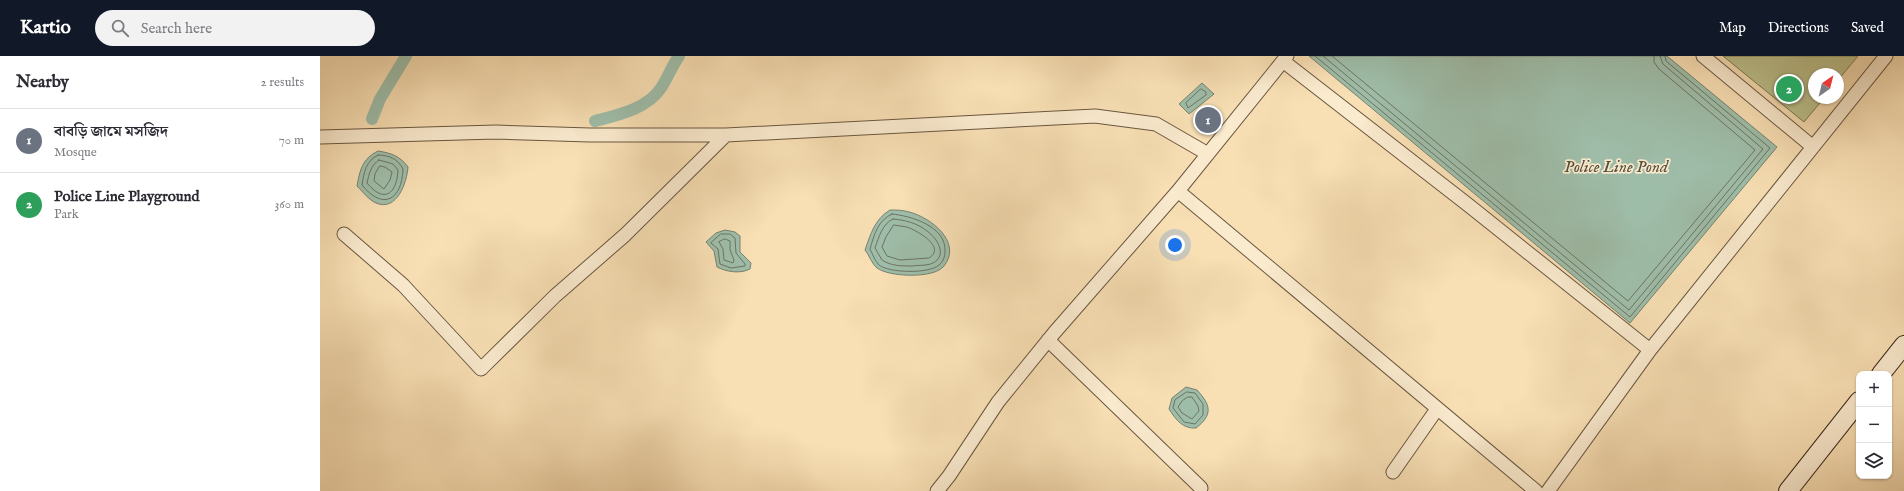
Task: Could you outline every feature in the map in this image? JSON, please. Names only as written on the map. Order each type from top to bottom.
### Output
[{"type":"street","points":[[1703,56],[1813,147]]},
{"type":"street","points":[[1548,491],[1650,350],[1886,56]]},
{"type":"street","points":[[937,491],[949,476],[998,402],[1048,340],[1178,191],[1285,59],[1650,350]]},
{"type":"street","points":[[320,137],[496,132],[590,135],[726,135],[1095,116],[1156,124],[1208,154]]},
{"type":"street","points":[[344,234],[403,285],[481,369],[555,296],[624,234],[726,135]]},
{"type":"street","points":[[1178,191],[1536,491]]},
{"type":"street","points":[[1048,340],[1201,488]]},
{"type":"street","points":[[1883,371],[1904,345]]},
{"type":"street","points":[[1788,491],[1856,405]]},
{"type":"street","points":[[1393,472],[1437,409]]},
{"type":"green space","points":[[1723,56],[1858,56],[1844,73],[1844,68],[1808,68],[1808,104],[1819,104],[1804,122]]},
{"type":"water","name":"Police Line Pond","points":[[1309,56],[1667,56],[1777,147],[1630,323]]},
{"type":"water","points":[[1202,83],[1214,94],[1189,114],[1179,104]]},
{"type":"water","points":[[378,151],[395,156],[402,160],[408,167],[406,180],[400,194],[395,200],[383,205],[371,200],[357,186],[359,175],[365,161]]},
{"type":"water","points":[[890,210],[904,211],[917,215],[926,219],[942,232],[950,248],[949,257],[944,266],[939,270],[922,275],[901,275],[883,271],[875,266],[865,250],[877,222]]},
{"type":"water","points":[[725,230],[735,232],[740,236],[740,252],[751,263],[750,269],[742,272],[734,272],[717,267],[714,251],[706,242],[716,233]]},
{"type":"water","points":[[1186,387],[1197,390],[1202,395],[1207,405],[1208,410],[1205,419],[1196,428],[1187,427],[1180,423],[1169,409],[1172,398]]},
{"type":"waterway","points":[[372,119],[380,99],[406,56]]},
{"type":"waterway","points":[[595,121],[631,110],[648,101],[661,88],[679,56]]},
{"type":"place","name":"Police Line Playground","points":[[1789,89]]},
{"type":"place","name":"বাবড়ি জামে মসজিদ","points":[[1208,120]]}]
